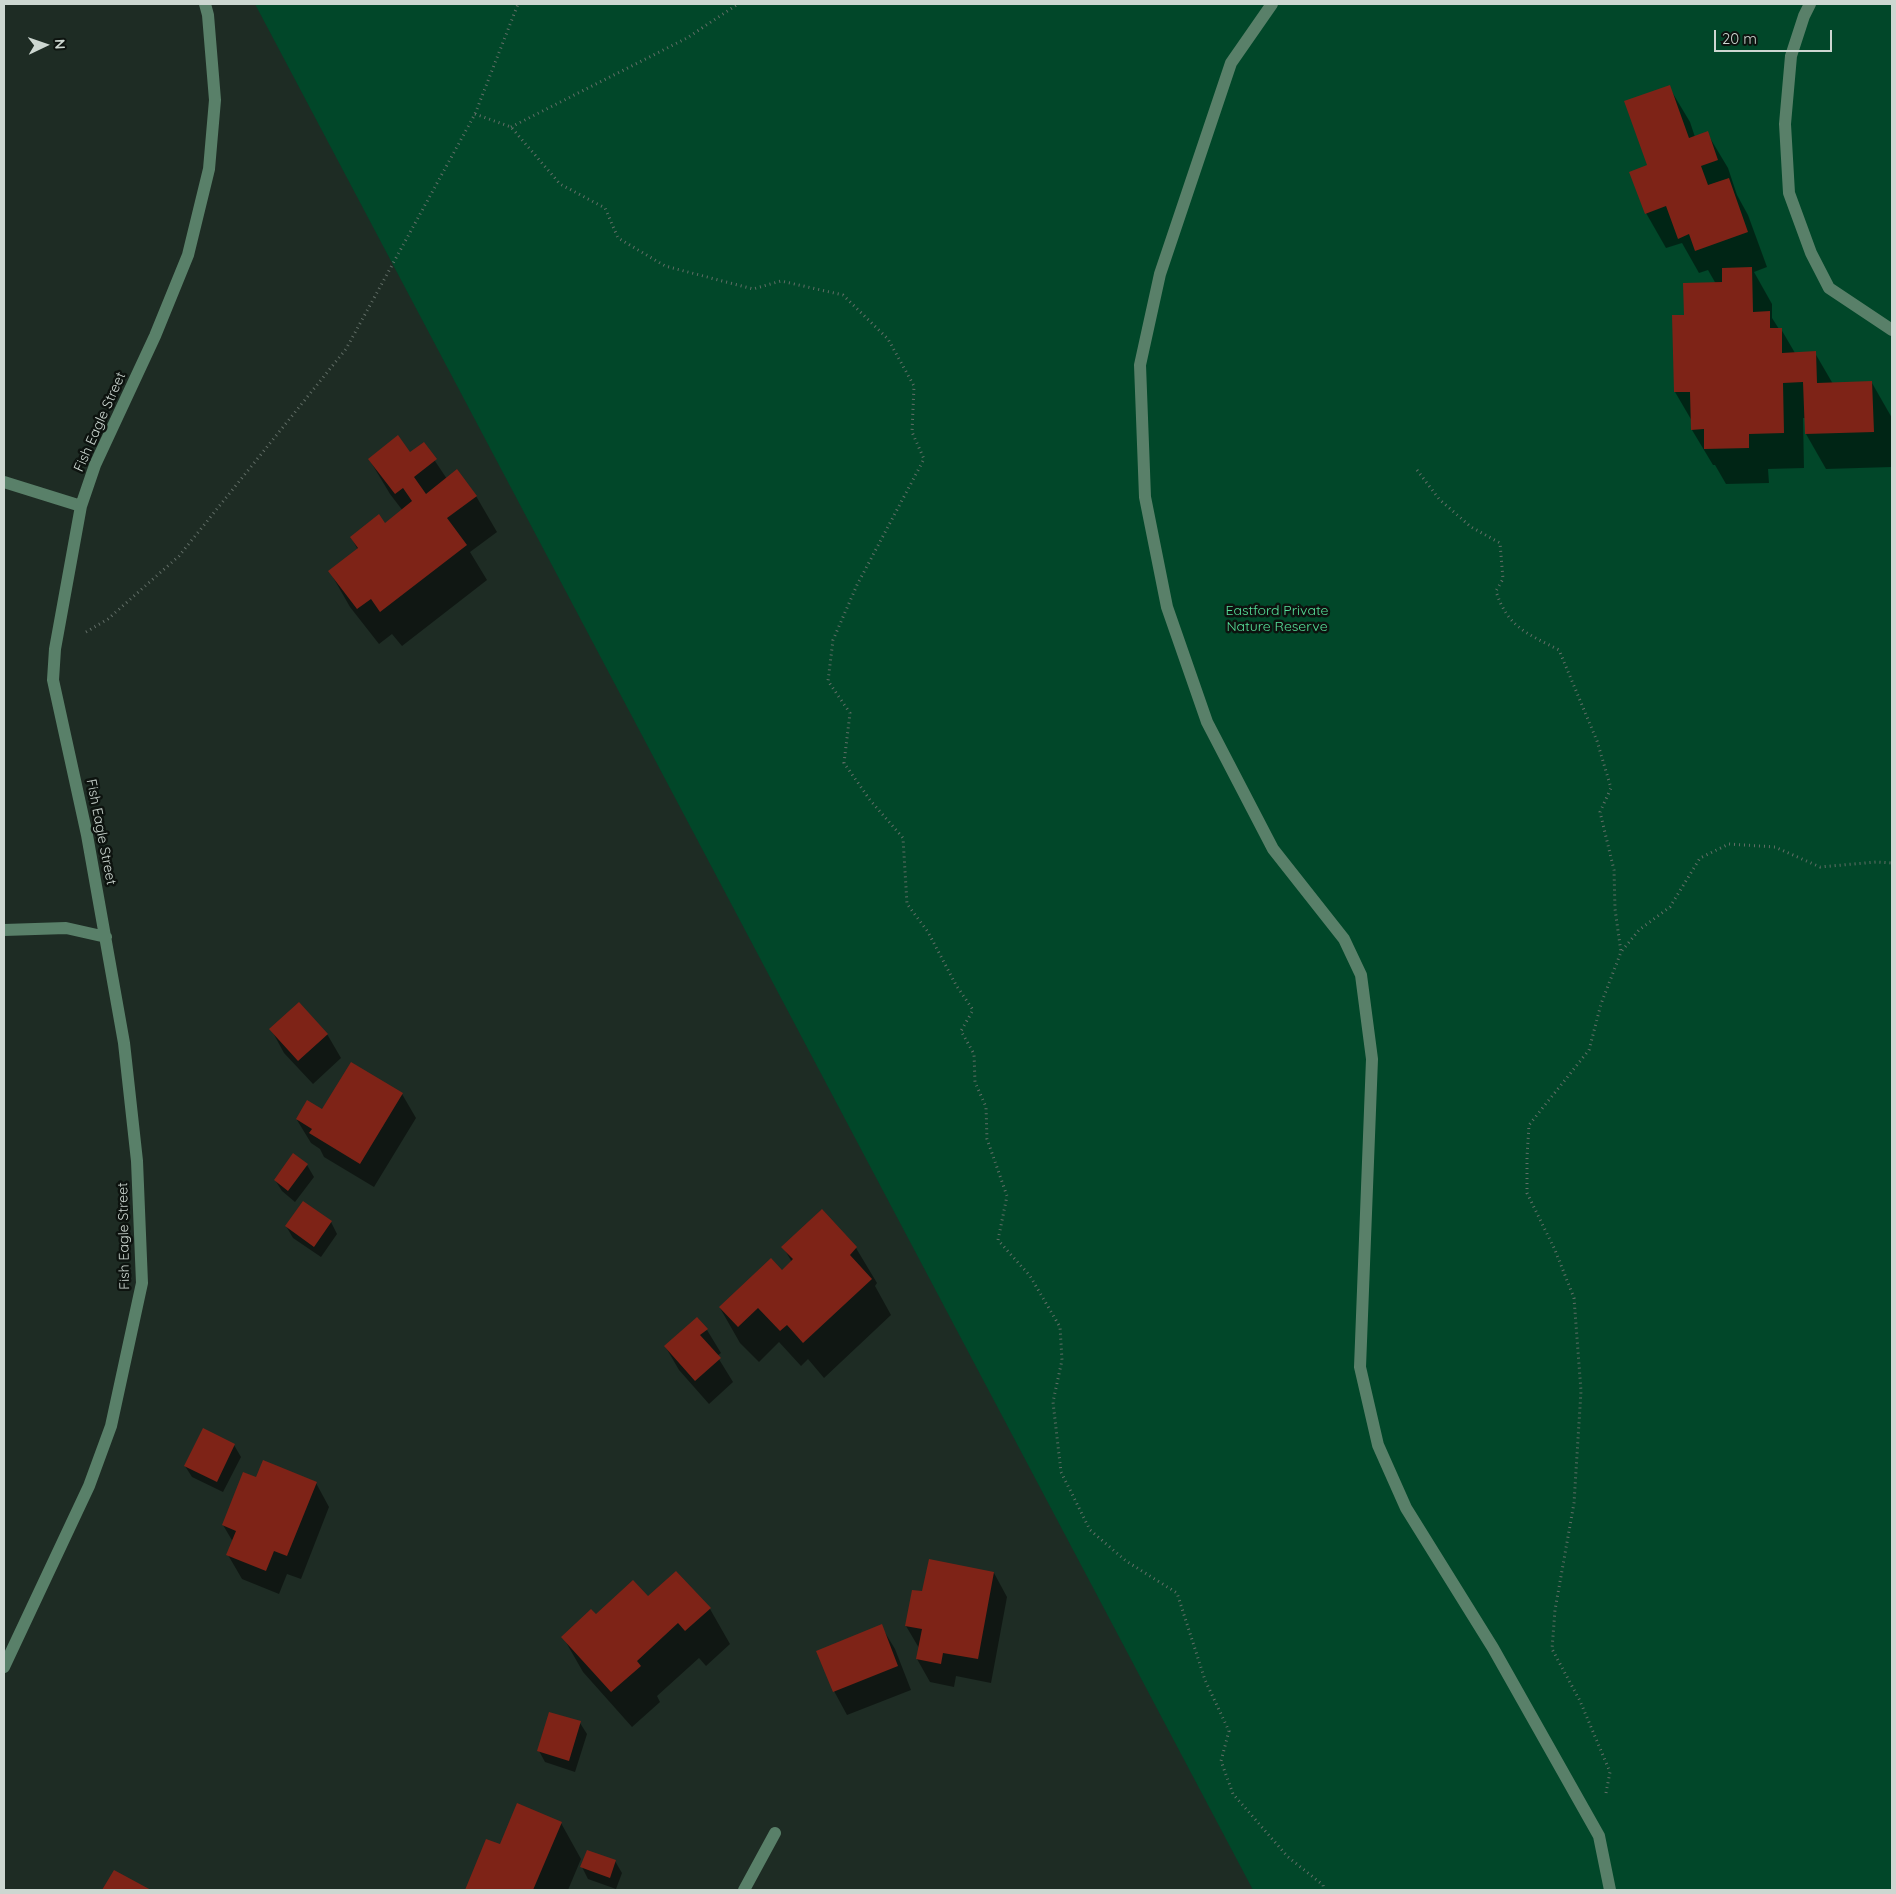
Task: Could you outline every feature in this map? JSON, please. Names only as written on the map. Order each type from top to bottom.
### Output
[{"type":"street","name":"Fish Eagle Street","points":[[4,1667],[89,1486],[108,1434],[142,1283],[138,1161],[124,1043],[87,835],[53,680],[54,649],[81,506],[95,465],[156,336],[188,255],[209,169],[215,100],[208,15],[205,4]]},
{"type":"street","points":[[1272,4],[1231,63],[1160,274],[1140,365],[1145,496],[1167,607],[1207,722],[1273,848],[1344,939],[1361,975],[1372,1059],[1360,1367],[1378,1445],[1406,1508],[1493,1648],[1599,1836],[1610,1890]]},
{"type":"street","points":[[1810,4],[1804,16],[1791,56],[1785,124],[1789,193],[1811,253],[1829,288],[1892,330]]},
{"type":"street","points":[[4,482],[81,506]]},
{"type":"street","points":[[4,930],[66,928],[106,937]]},
{"type":"street","points":[[744,1890],[775,1833]]},
{"type":"path","points":[[54,649],[108,619],[179,556],[346,348],[475,114],[518,4]]},
{"type":"path","points":[[511,127],[687,38],[738,4]]},
{"type":"path","points":[[475,114],[511,127],[560,184],[605,208],[618,238],[665,266],[752,289],[781,281],[843,295],[888,339],[914,386],[912,432],[924,459],[857,585],[833,640],[828,681],[850,713],[844,763],[870,800],[903,838],[907,904],[928,932],[956,984],[973,1010],[961,1031],[974,1054],[975,1082],[986,1107],[987,1139],[1007,1196],[998,1240],[1030,1276],[1060,1327],[1062,1360],[1052,1402],[1061,1472],[1090,1530],[1126,1560],[1177,1592],[1205,1680],[1230,1731],[1221,1761],[1233,1794],[1288,1858],[1323,1885],[1324,1890]]},
{"type":"path","points":[[1417,470],[1439,499],[1471,527],[1500,542],[1503,579],[1496,591],[1501,608],[1521,630],[1559,650],[1597,742],[1612,788],[1600,812],[1614,870],[1615,909],[1621,952]]},
{"type":"path","points":[[1599,1836],[1610,1772],[1580,1701],[1552,1649],[1555,1610],[1574,1503],[1581,1391],[1574,1298],[1555,1250],[1527,1193],[1526,1157],[1529,1125],[1589,1050],[1601,1004],[1621,952],[1639,930],[1670,908],[1700,858],[1729,844],[1776,847],[1820,866],[1876,862],[1892,863]]},
{"type":"green space","name":"Eastford Private Nature Reserve","points":[[255,4],[1892,4],[1892,1890],[1253,1890]]},
{"type":"building","points":[[1670,85],[1689,138],[1708,131],[1718,160],[1701,166],[1708,185],[1729,178],[1748,232],[1695,251],[1689,234],[1678,239],[1666,206],[1645,214],[1629,172],[1647,165],[1624,101]]},
{"type":"building","points":[[1752,267],[1753,312],[1770,311],[1770,328],[1782,328],[1782,353],[1816,351],[1817,383],[1872,381],[1874,432],[1805,434],[1803,382],[1783,383],[1784,433],[1749,434],[1749,448],[1704,449],[1704,429],[1691,430],[1690,392],[1674,392],[1672,315],[1684,315],[1683,283],[1722,282],[1722,268]]},
{"type":"building","points":[[398,435],[410,452],[424,442],[437,459],[414,477],[426,494],[457,469],[477,496],[447,518],[467,545],[380,612],[371,599],[357,609],[328,571],[358,548],[350,537],[379,514],[385,523],[412,501],[403,488],[395,494],[368,459]]},
{"type":"building","points":[[299,1002],[328,1034],[298,1061],[269,1029]]},
{"type":"building","points":[[351,1062],[403,1093],[360,1164],[309,1133],[312,1129],[296,1119],[307,1100],[322,1109]]},
{"type":"building","points":[[293,1153],[308,1164],[288,1191],[274,1180]]},
{"type":"building","points":[[303,1201],[332,1221],[314,1247],[285,1226]]},
{"type":"building","points":[[822,1209],[857,1247],[850,1255],[872,1279],[803,1343],[787,1325],[780,1331],[758,1308],[738,1327],[719,1307],[771,1258],[782,1270],[793,1259],[781,1247]]},
{"type":"building","points":[[697,1317],[708,1329],[700,1335],[721,1358],[695,1381],[664,1346]]},
{"type":"building","points":[[203,1428],[235,1444],[217,1482],[184,1466]]},
{"type":"building","points":[[263,1460],[317,1482],[287,1556],[274,1551],[266,1571],[226,1555],[236,1531],[222,1525],[243,1472],[256,1477]]},
{"type":"building","points":[[929,1559],[994,1572],[978,1659],[943,1653],[941,1664],[916,1659],[922,1629],[905,1626],[912,1590],[922,1591]]},
{"type":"building","points":[[676,1571],[711,1608],[685,1631],[678,1623],[637,1661],[641,1666],[611,1692],[561,1637],[591,1609],[596,1614],[633,1580],[648,1596]]},
{"type":"building","points":[[882,1624],[898,1666],[833,1692],[816,1651]]},
{"type":"building","points":[[549,1712],[581,1721],[569,1761],[537,1751]]},
{"type":"building","points":[[517,1803],[562,1822],[533,1890],[465,1890],[486,1839],[500,1844]]},
{"type":"building","points":[[587,1850],[616,1860],[610,1878],[580,1867]]},
{"type":"building","points":[[114,1870],[151,1890],[102,1890]]}]
